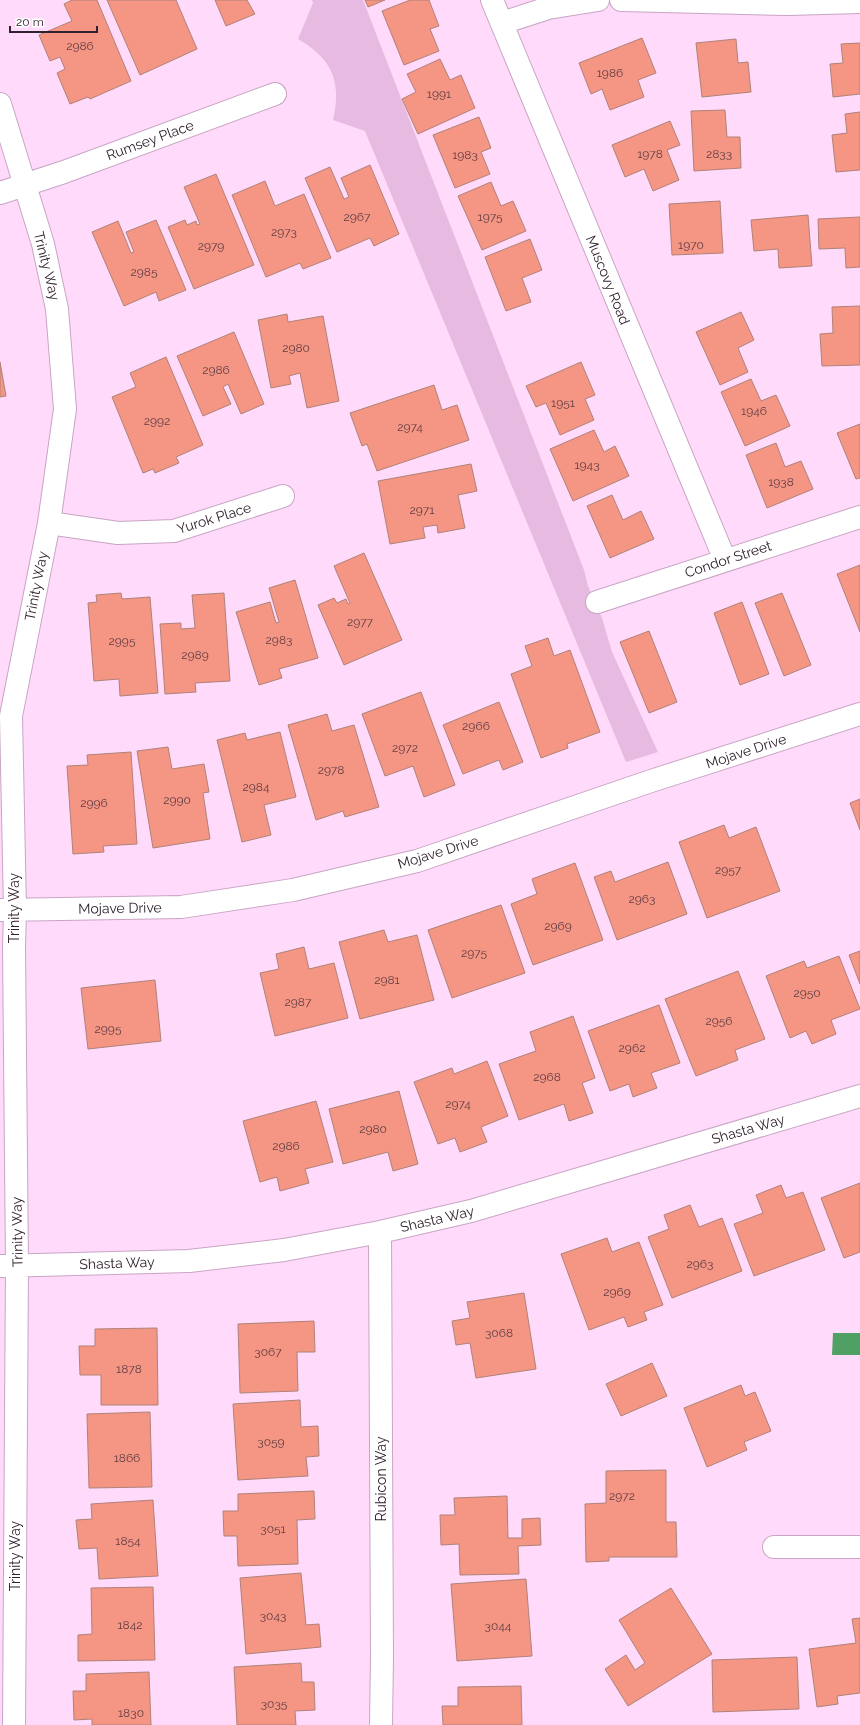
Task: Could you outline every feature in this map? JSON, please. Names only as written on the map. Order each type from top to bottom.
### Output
[{"type":"street","name":"Muscovy Road","points":[[492,0],[725,560]]},
{"type":"street","points":[[502,23],[548,8],[598,0]]},
{"type":"street","points":[[621,0],[788,4],[860,2]]},
{"type":"street","name":"Rumsey Place","points":[[0,193],[275,94]]},
{"type":"street","name":"Trinity Way","points":[[0,104],[43,244],[57,309],[64,401],[49,523],[11,716],[8,910],[14,947],[9,1266],[14,1725]]},
{"type":"street","name":"Yurok Place","points":[[49,523],[118,533],[174,531],[283,496]]},
{"type":"street","name":"Condor Street","points":[[596,602],[860,516]]},
{"type":"street","name":"Mojave Drive","points":[[8,910],[181,907],[293,890],[416,861],[652,781],[860,714]]},
{"type":"street","name":"Shasta Way","points":[[9,1266],[189,1261],[284,1250],[380,1232],[471,1211],[860,1096]]},
{"type":"street","name":"Rubicon Way","points":[[380,1232],[381,1725]]},
{"type":"street","points":[[774,1547],[860,1547]]},
{"type":"shaded area","points":[[312,0],[363,0],[584,570],[588,586],[602,618],[612,652],[658,752],[626,762],[365,131],[333,120],[336,94],[332,72],[319,55],[298,39],[313,3]]},
{"type":"shaded area","points":[[833,1333],[860,1333],[860,1355],[832,1355]]},
{"type":"building","points":[[72,0],[97,0],[131,81],[90,99],[88,97],[70,104],[57,73],[65,69],[60,57],[50,61],[39,35],[72,21],[64,4]]},
{"type":"building","points":[[107,0],[176,0],[197,49],[140,75]]},
{"type":"building","points":[[215,0],[247,0],[255,14],[226,26]]},
{"type":"building","points":[[365,0],[385,0],[368,7]]},
{"type":"building","points":[[410,0],[429,0],[439,26],[430,29],[439,51],[404,65],[382,11]]},
{"type":"building","points":[[642,38],[656,73],[638,80],[644,97],[610,110],[602,89],[591,94],[579,63]]},
{"type":"building","points":[[736,39],[738,63],[748,62],[751,92],[702,97],[696,43]]},
{"type":"building","points":[[860,43],[860,94],[833,97],[830,64],[843,63],[841,44]]},
{"type":"building","points":[[440,59],[450,80],[461,75],[475,108],[418,134],[402,99],[416,92],[407,74]]},
{"type":"building","points":[[725,110],[727,137],[740,137],[741,168],[694,171],[691,111]]},
{"type":"building","points":[[860,112],[860,170],[836,172],[832,135],[847,133],[845,114]]},
{"type":"building","points":[[479,117],[491,148],[481,152],[490,174],[455,188],[433,135]]},
{"type":"building","points":[[670,121],[680,145],[667,150],[679,180],[653,191],[644,169],[625,177],[612,145]]},
{"type":"building","points":[[370,165],[399,234],[374,246],[370,238],[337,252],[305,178],[330,167],[344,199],[349,197],[341,178]]},
{"type":"building","points":[[216,174],[254,265],[194,289],[168,227],[185,220],[187,225],[196,221],[197,225],[200,224],[184,187]]},
{"type":"building","points":[[265,181],[275,206],[304,194],[331,258],[303,269],[300,263],[266,277],[232,195]]},
{"type":"building","points":[[491,182],[501,206],[513,201],[526,231],[482,250],[458,196]]},
{"type":"building","points":[[720,201],[723,253],[672,255],[669,204]]},
{"type":"building","points":[[808,215],[812,266],[779,268],[778,249],[754,251],[751,220]]},
{"type":"building","points":[[860,217],[860,267],[846,268],[845,248],[819,249],[818,219]]},
{"type":"building","points":[[156,220],[186,290],[159,301],[156,292],[124,306],[92,232],[118,221],[131,253],[134,252],[126,232]]},
{"type":"building","points":[[530,239],[542,270],[522,278],[531,302],[506,311],[485,257]]},
{"type":"building","points":[[860,306],[860,365],[822,366],[820,334],[833,333],[832,307]]},
{"type":"building","points":[[741,312],[754,340],[738,348],[748,372],[720,385],[696,332]]},
{"type":"building","points":[[287,314],[288,322],[323,316],[339,401],[307,408],[300,373],[289,376],[291,384],[271,388],[258,320]]},
{"type":"building","points":[[234,332],[264,404],[241,414],[228,384],[223,387],[231,404],[203,416],[177,356]]},
{"type":"building","points":[[166,357],[203,445],[176,457],[179,463],[155,473],[153,469],[143,473],[112,397],[136,387],[130,373]]},
{"type":"building","points":[[0,362],[6,396],[0,397]]},
{"type":"building","points":[[581,362],[595,395],[585,399],[594,420],[560,435],[546,403],[536,407],[526,386]]},
{"type":"building","points":[[751,379],[761,401],[776,395],[790,426],[745,446],[721,392]]},
{"type":"building","points":[[434,385],[442,410],[457,405],[469,440],[377,471],[367,444],[362,446],[350,413]]},
{"type":"building","points":[[860,424],[860,478],[856,479],[837,433]]},
{"type":"building","points":[[594,430],[604,452],[615,446],[629,476],[573,501],[550,449]]},
{"type":"building","points":[[776,443],[785,467],[801,461],[813,489],[767,508],[746,455]]},
{"type":"building","points":[[471,464],[477,491],[458,495],[465,528],[438,533],[437,525],[423,527],[425,538],[390,544],[378,481]]},
{"type":"building","points":[[612,495],[623,520],[641,511],[654,539],[610,558],[587,506]]},
{"type":"building","points":[[364,553],[402,640],[344,665],[318,605],[334,598],[337,603],[346,599],[348,604],[350,603],[334,566]]},
{"type":"building","points":[[860,565],[860,632],[837,574]]},
{"type":"building","points":[[295,580],[318,658],[279,669],[282,678],[259,685],[236,612],[270,602],[276,623],[279,622],[269,588]]},
{"type":"building","points":[[121,593],[122,599],[150,597],[158,693],[120,696],[119,679],[94,681],[88,603],[97,602],[96,595]]},
{"type":"building","points":[[224,593],[230,681],[195,683],[196,692],[165,694],[160,624],[181,623],[181,629],[195,628],[192,595]]},
{"type":"building","points":[[782,593],[811,665],[784,676],[755,603]]},
{"type":"building","points":[[742,602],[769,674],[740,685],[714,613]]},
{"type":"building","points":[[649,631],[677,702],[649,713],[620,642]]},
{"type":"building","points":[[548,638],[554,656],[570,650],[600,732],[567,744],[568,748],[541,758],[511,674],[532,666],[525,646]]},
{"type":"building","points":[[421,692],[455,785],[424,797],[413,766],[385,776],[362,714]]},
{"type":"building","points":[[499,702],[523,762],[503,770],[499,760],[463,774],[443,725]]},
{"type":"building","points":[[327,714],[332,731],[354,725],[379,807],[345,817],[343,811],[316,820],[288,725]]},
{"type":"building","points":[[280,732],[296,797],[264,805],[271,835],[242,842],[217,740],[245,733],[247,740]]},
{"type":"building","points":[[168,747],[172,769],[204,764],[209,792],[203,793],[210,839],[153,848],[137,751]]},
{"type":"building","points":[[131,752],[137,844],[103,846],[104,852],[73,854],[67,766],[88,765],[87,755]]},
{"type":"building","points":[[860,799],[860,830],[850,803]]},
{"type":"building","points":[[724,825],[729,838],[756,827],[780,891],[707,918],[679,842]]},
{"type":"building","points":[[668,862],[687,914],[617,940],[594,877],[611,871],[615,882]]},
{"type":"building","points":[[575,863],[603,940],[533,965],[511,904],[537,894],[532,879]]},
{"type":"building","points":[[501,905],[525,973],[452,998],[428,930]]},
{"type":"building","points":[[384,930],[388,942],[417,935],[434,1000],[360,1019],[339,942]]},
{"type":"building","points":[[304,947],[309,969],[334,963],[348,1018],[275,1036],[260,973],[279,969],[276,954]]},
{"type":"building","points":[[860,951],[860,984],[849,955]]},
{"type":"building","points":[[839,956],[860,1009],[831,1020],[836,1034],[812,1044],[806,1031],[790,1038],[766,976],[804,961],[807,968]]},
{"type":"building","points":[[738,971],[765,1039],[735,1050],[738,1060],[696,1076],[665,999]]},
{"type":"building","points":[[155,980],[161,1041],[88,1049],[81,988]]},
{"type":"building","points":[[659,1005],[680,1063],[651,1073],[657,1088],[633,1097],[629,1084],[610,1091],[588,1031]]},
{"type":"building","points":[[573,1016],[595,1078],[582,1083],[593,1113],[569,1121],[564,1104],[519,1120],[499,1064],[536,1051],[530,1032]]},
{"type":"building","points":[[487,1061],[508,1116],[481,1127],[487,1142],[460,1152],[455,1138],[438,1144],[414,1082],[452,1068],[454,1074]]},
{"type":"building","points":[[399,1091],[418,1164],[393,1171],[388,1152],[343,1164],[329,1109]]},
{"type":"building","points":[[316,1101],[333,1162],[305,1169],[309,1183],[280,1191],[277,1177],[260,1182],[243,1121]]},
{"type":"building","points":[[860,1183],[860,1252],[844,1258],[821,1198]]},
{"type":"building","points":[[781,1185],[786,1198],[803,1192],[825,1250],[754,1276],[734,1224],[763,1213],[756,1195]]},
{"type":"building","points":[[690,1205],[699,1227],[722,1218],[742,1271],[672,1298],[648,1237],[669,1229],[664,1215]]},
{"type":"building","points":[[607,1238],[612,1252],[639,1242],[663,1305],[644,1312],[647,1320],[628,1327],[624,1317],[589,1330],[561,1254]]},
{"type":"building","points":[[524,1293],[536,1369],[476,1378],[470,1343],[456,1345],[452,1321],[470,1318],[467,1302]]},
{"type":"building","points":[[314,1321],[315,1352],[297,1352],[298,1391],[240,1393],[238,1324]]},
{"type":"building","points":[[157,1328],[158,1405],[101,1405],[101,1375],[80,1375],[79,1346],[95,1346],[95,1329]]},
{"type":"building","points":[[652,1363],[667,1396],[621,1416],[606,1384]]},
{"type":"building","points":[[741,1385],[745,1396],[755,1392],[771,1431],[744,1442],[747,1450],[707,1467],[684,1408]]},
{"type":"building","points":[[300,1400],[301,1427],[318,1426],[319,1456],[306,1457],[308,1476],[238,1480],[233,1404]]},
{"type":"building","points":[[150,1412],[152,1487],[89,1488],[87,1414]]},
{"type":"building","points":[[666,1470],[666,1522],[676,1522],[677,1557],[609,1557],[609,1561],[586,1562],[585,1504],[606,1503],[606,1471]]},
{"type":"building","points":[[314,1491],[315,1519],[297,1520],[298,1564],[238,1566],[237,1536],[224,1536],[223,1511],[238,1511],[238,1494]]},
{"type":"building","points":[[507,1496],[508,1538],[522,1538],[522,1519],[540,1518],[541,1545],[518,1546],[519,1574],[460,1575],[459,1544],[441,1545],[440,1515],[455,1515],[454,1498]]},
{"type":"building","points":[[153,1500],[158,1576],[99,1579],[97,1548],[79,1549],[76,1520],[92,1519],[91,1504]]},
{"type":"building","points":[[301,1573],[306,1625],[319,1624],[321,1647],[246,1654],[240,1578]]},
{"type":"building","points":[[526,1579],[532,1656],[457,1661],[451,1584]]},
{"type":"building","points":[[153,1587],[155,1660],[78,1661],[78,1635],[92,1634],[91,1588]]},
{"type":"building","points":[[671,1588],[712,1654],[628,1706],[605,1669],[626,1655],[635,1670],[645,1663],[619,1620]]},
{"type":"building","points":[[860,1618],[860,1693],[837,1696],[838,1704],[817,1707],[809,1649],[856,1643],[852,1619]]},
{"type":"building","points":[[797,1657],[799,1709],[713,1712],[712,1660]]},
{"type":"building","points":[[301,1663],[302,1682],[314,1682],[315,1710],[295,1711],[296,1725],[237,1725],[234,1667]]},
{"type":"building","points":[[149,1672],[151,1725],[92,1725],[92,1719],[74,1720],[73,1691],[86,1691],[86,1674]]},
{"type":"building","points":[[521,1686],[522,1725],[443,1725],[442,1706],[458,1706],[458,1687]]}]
